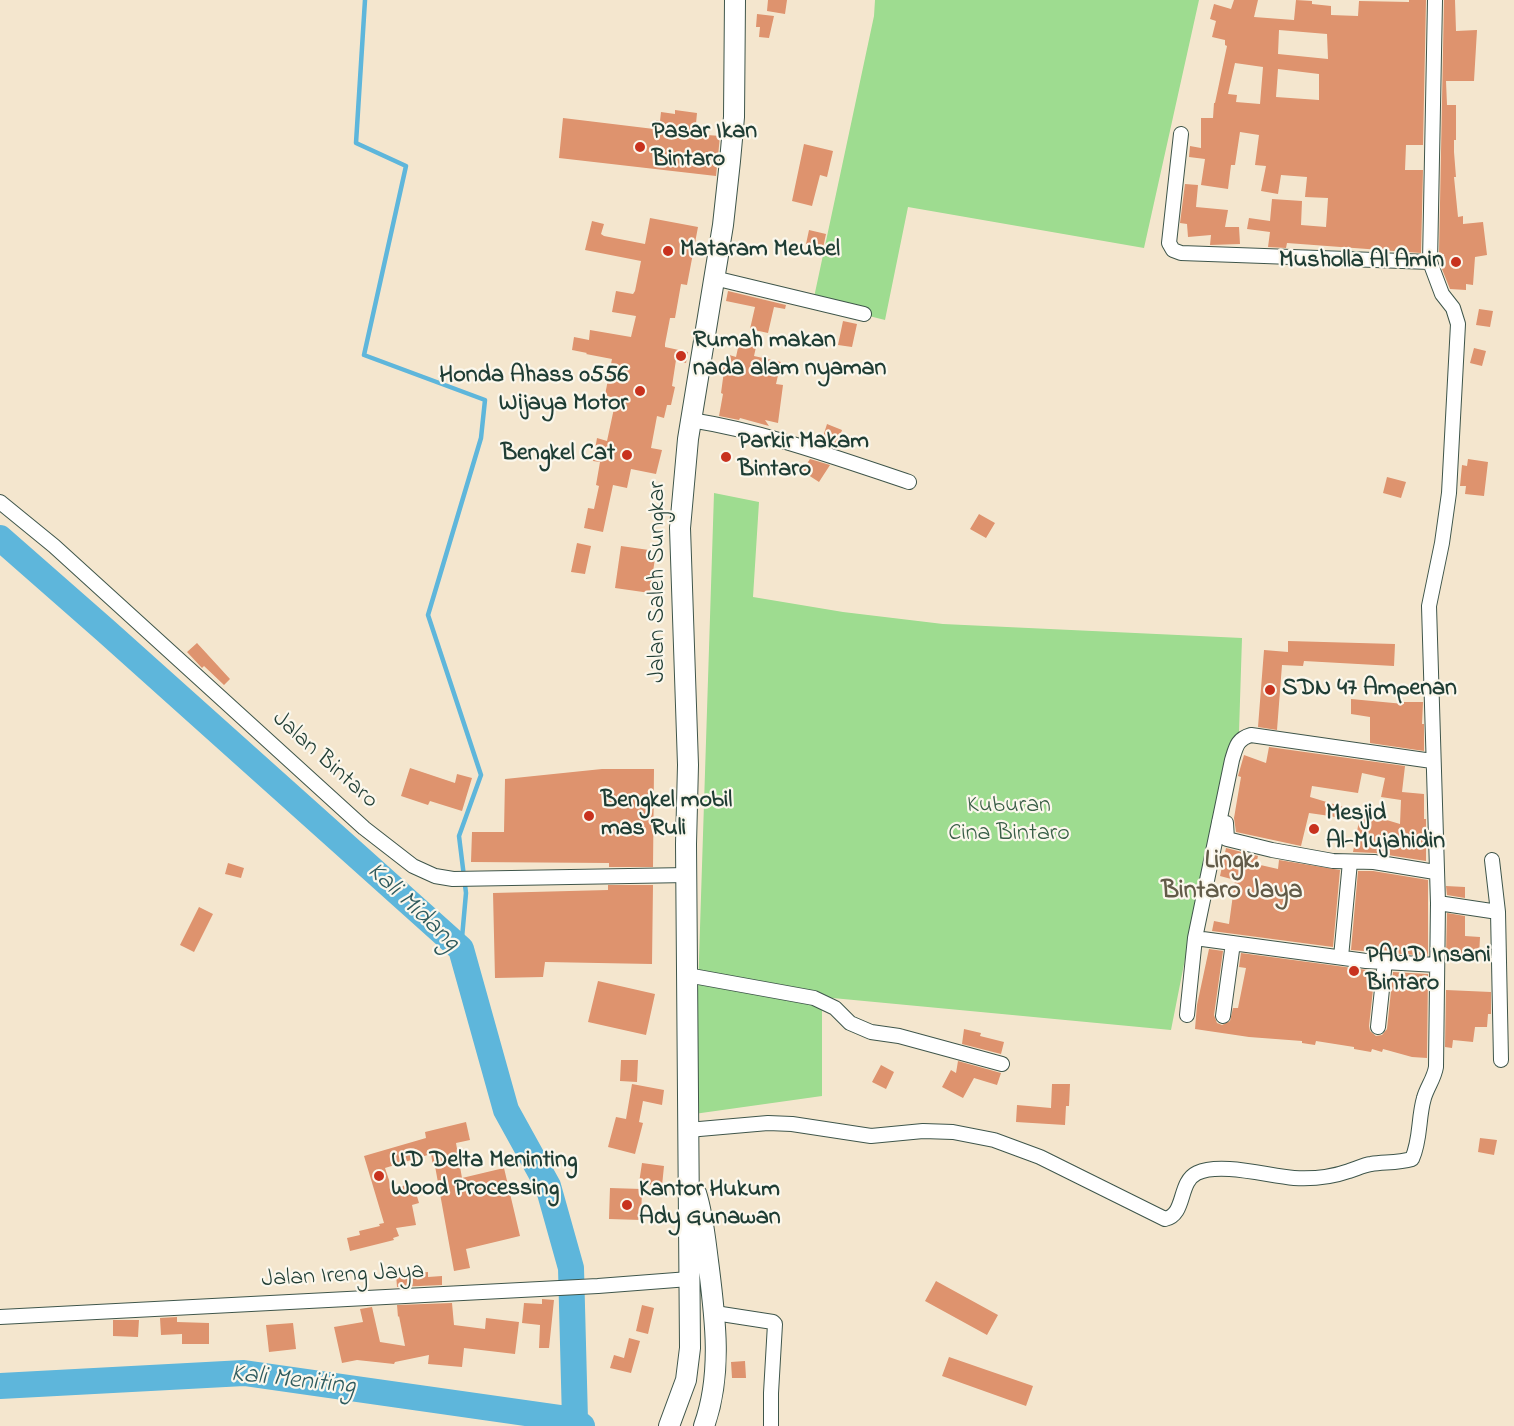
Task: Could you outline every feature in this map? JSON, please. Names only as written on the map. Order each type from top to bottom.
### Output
[{"type":"highway","name":"Jalan Saleh Sungkar","points":[[669,1426],[686,1380],[690,1357],[686,844],[688,765],[680,528],[691,420],[723,225],[733,128],[735,0]]},
{"type":"highway","name":"Jalan Saleh Sungkar","points":[[688,1167],[701,1211],[715,1313],[714,1386],[711,1407],[704,1426]]},
{"type":"street","points":[[688,1130],[792,1124],[871,1136],[922,1131],[953,1132],[994,1140],[1040,1157],[1165,1219],[1171,1218],[1176,1213],[1187,1182],[1196,1173],[1214,1169],[1250,1171],[1294,1178],[1327,1176],[1367,1165],[1412,1159],[1418,1147],[1424,1097],[1434,1078],[1436,1067],[1437,903],[1429,606],[1442,543],[1449,493],[1458,324],[1453,308],[1442,294],[1430,262],[1434,0]]},
{"type":"street","points":[[1180,134],[1168,243],[1173,250],[1181,253],[1430,262]]},
{"type":"street","points":[[714,278],[864,314]]},
{"type":"street","points":[[691,420],[732,426],[787,441],[909,482]]},
{"type":"street","name":"Jalan Bintaro","points":[[0,502],[54,546],[364,828],[413,866],[435,876],[470,880],[688,875]]},
{"type":"street","points":[[1187,1015],[1195,938],[1219,822],[1240,738],[1251,735],[1432,761]]},
{"type":"street","points":[[1219,822],[1226,823],[1227,839],[1272,850],[1333,861],[1374,862],[1435,872]]},
{"type":"street","points":[[1492,860],[1498,912],[1501,1060]]},
{"type":"street","points":[[1341,957],[1350,862]]},
{"type":"street","points":[[1437,903],[1498,912]]},
{"type":"street","points":[[1195,938],[1341,957],[1437,965]]},
{"type":"street","points":[[1223,1016],[1233,943]]},
{"type":"street","points":[[1378,1028],[1385,961]]},
{"type":"street","points":[[687,975],[814,998],[835,1008],[850,1023],[871,1032],[910,1039],[1002,1064]]},
{"type":"street","name":"Jalan Ireng Jaya","points":[[0,1317],[598,1286],[689,1279]]},
{"type":"street","points":[[715,1313],[775,1324],[771,1426]]},
{"type":"green space","points":[[875,0],[1199,0],[1144,248],[908,207],[885,320],[813,302],[874,16]]},
{"type":"green space","name":"Kuburan Cina Bintaro","points":[[714,493],[759,502],[753,597],[843,612],[943,624],[1242,638],[1239,732],[1222,772],[1171,1030],[822,997],[822,1096],[694,1114]]},
{"type":"building","points":[[768,0],[787,0],[785,14],[767,11]]},
{"type":"building","points":[[1234,0],[1258,0],[1254,17],[1294,20],[1296,0],[1331,6],[1331,15],[1358,16],[1359,1],[1426,0],[1423,145],[1406,145],[1405,170],[1423,170],[1421,253],[1287,243],[1286,248],[1268,247],[1270,232],[1247,229],[1249,218],[1270,221],[1272,199],[1302,201],[1301,225],[1326,227],[1328,198],[1305,197],[1307,177],[1281,175],[1278,194],[1261,191],[1266,166],[1255,165],[1259,135],[1240,132],[1235,165],[1231,165],[1228,189],[1201,185],[1205,159],[1189,157],[1190,146],[1201,148],[1201,118],[1213,118],[1214,103],[1227,46],[1225,40],[1212,37],[1216,21],[1210,19],[1214,4],[1231,9]],"holes":[[[1279,30],[1327,34],[1328,59],[1278,54]],[[1235,63],[1263,67],[1260,104],[1236,102],[1237,95],[1228,94]],[[1278,69],[1319,74],[1319,100],[1276,97]]]},
{"type":"building","points":[[1444,0],[1455,0],[1456,31],[1477,30],[1474,81],[1446,81],[1447,105],[1456,105],[1454,152],[1456,177],[1454,177],[1458,217],[1463,216],[1463,224],[1483,222],[1487,255],[1475,257],[1473,285],[1466,284],[1466,290],[1450,289],[1442,269],[1444,254],[1439,254]]},
{"type":"building","points":[[757,14],[774,16],[769,38],[759,37],[760,27],[756,27]]},
{"type":"building","name":"Pasar Ikan Bintaro","points":[[675,110],[697,113],[695,134],[720,136],[716,176],[559,158],[563,118],[654,129],[656,120],[660,121],[661,112],[675,114]]},
{"type":"building","points":[[804,144],[833,151],[827,177],[820,175],[812,206],[792,201]]},
{"type":"building","points":[[1185,184],[1198,185],[1196,207],[1228,210],[1225,227],[1239,227],[1240,244],[1210,245],[1211,235],[1188,237],[1187,224],[1180,223]]},
{"type":"building","points":[[650,218],[698,227],[687,285],[681,284],[675,318],[670,318],[665,344],[665,347],[688,352],[686,363],[676,360],[672,386],[675,387],[671,405],[667,405],[664,418],[657,416],[651,448],[662,450],[656,474],[631,469],[627,488],[613,485],[603,532],[584,528],[588,508],[594,509],[599,486],[596,485],[600,462],[593,461],[597,438],[607,441],[616,399],[605,395],[612,359],[572,350],[574,337],[589,340],[590,330],[631,337],[636,316],[612,312],[616,291],[633,294],[635,291],[641,261],[585,250],[592,221],[604,224],[601,234],[604,236],[645,244]]},
{"type":"building","points":[[809,230],[826,234],[823,248],[806,244]]},
{"type":"building","points":[[728,291],[786,305],[785,309],[774,307],[768,333],[750,329],[755,307],[726,301]]},
{"type":"building","points":[[1479,309],[1493,311],[1490,327],[1476,325]]},
{"type":"building","points":[[843,321],[857,324],[852,347],[838,345]]},
{"type":"building","points":[[741,334],[758,338],[754,356],[781,362],[776,384],[783,385],[778,423],[765,420],[769,426],[740,418],[739,420],[719,416],[726,354],[736,357]]},
{"type":"building","points":[[1474,348],[1486,351],[1482,366],[1470,363]]},
{"type":"building","points":[[827,424],[842,430],[836,448],[821,443]]},
{"type":"building","points":[[810,459],[830,465],[819,482],[802,471]]},
{"type":"building","points":[[1468,459],[1488,462],[1484,496],[1465,494],[1466,486],[1460,486],[1462,465],[1467,466]]},
{"type":"building","points":[[1387,477],[1406,482],[1401,498],[1383,493]]},
{"type":"building","points":[[979,514],[995,523],[986,538],[970,529]]},
{"type":"building","points":[[577,543],[591,546],[585,574],[571,572]]},
{"type":"building","points":[[621,546],[656,551],[650,593],[615,588]]},
{"type":"building","points":[[1288,641],[1395,644],[1394,666],[1304,661],[1303,666],[1282,665],[1277,730],[1258,727],[1264,650],[1288,652]]},
{"type":"building","points":[[197,643],[230,679],[224,685],[204,666],[202,668],[187,652]]},
{"type":"building","points":[[1351,699],[1404,704],[1404,702],[1423,702],[1424,751],[1370,743],[1370,717],[1351,714]]},
{"type":"building","points":[[1269,747],[1405,766],[1402,792],[1424,794],[1426,861],[1353,852],[1359,821],[1323,815],[1309,813],[1301,846],[1236,832],[1234,818],[1241,777],[1238,776],[1244,755],[1266,763]],"holes":[[[1362,773],[1385,778],[1381,797],[1401,800],[1400,824],[1310,797],[1312,786],[1358,793]]]},
{"type":"building","points":[[410,768],[455,783],[457,774],[472,778],[462,811],[430,801],[428,805],[401,796]]},
{"type":"building","name":"Bengkel mobil mas Ruli","points":[[602,769],[654,769],[653,867],[609,867],[609,863],[471,862],[472,832],[504,832],[505,779]]},
{"type":"building","points":[[1226,848],[1258,856],[1256,864],[1278,869],[1279,860],[1340,870],[1333,947],[1212,931],[1214,921],[1229,924],[1235,880],[1220,876]]},
{"type":"building","points":[[228,863],[244,868],[241,878],[225,874]]},
{"type":"building","points":[[1358,871],[1373,871],[1428,880],[1428,956],[1351,950]]},
{"type":"building","points":[[608,885],[653,885],[652,964],[545,962],[543,977],[495,978],[493,893],[608,890]]},
{"type":"building","points":[[1446,886],[1465,887],[1465,898],[1447,895]]},
{"type":"building","points":[[199,907],[213,914],[194,952],[180,945]]},
{"type":"building","points":[[1447,913],[1465,916],[1465,936],[1480,937],[1479,957],[1446,955]]},
{"type":"building","points":[[1209,949],[1223,951],[1214,1015],[1217,1023],[1222,1025],[1230,1021],[1233,1008],[1238,1008],[1246,968],[1239,967],[1241,953],[1375,971],[1369,1026],[1370,1031],[1376,1036],[1382,1035],[1387,1029],[1393,972],[1428,974],[1427,1058],[1412,1057],[1383,1049],[1382,1052],[1372,1049],[1371,1052],[1316,1041],[1315,1045],[1302,1043],[1302,1041],[1249,1037],[1195,1029],[1197,1005]]},
{"type":"building","points":[[598,981],[655,994],[646,1035],[588,1022]]},
{"type":"building","points":[[1446,990],[1491,992],[1491,1014],[1488,1014],[1487,1027],[1475,1027],[1473,1042],[1453,1040],[1452,1048],[1445,1047]]},
{"type":"building","points":[[964,1029],[1004,1042],[1001,1054],[962,1044]]},
{"type":"building","points":[[621,1060],[638,1060],[637,1082],[620,1081]]},
{"type":"building","points":[[958,1061],[1001,1073],[997,1085],[974,1078],[963,1098],[942,1087],[951,1070],[956,1073]]},
{"type":"building","points":[[881,1065],[894,1072],[886,1089],[872,1082]]},
{"type":"building","points":[[632,1084],[664,1090],[662,1105],[643,1101],[639,1122],[643,1123],[635,1154],[608,1147],[616,1117],[626,1119]]},
{"type":"building","points":[[1052,1084],[1070,1084],[1065,1125],[1016,1122],[1017,1105],[1051,1108]]},
{"type":"building","points":[[466,1122],[470,1140],[456,1143],[462,1178],[504,1168],[520,1236],[466,1249],[470,1268],[454,1271],[431,1154],[385,1168],[392,1189],[413,1183],[419,1203],[412,1205],[416,1225],[396,1228],[399,1236],[393,1238],[394,1240],[350,1251],[347,1238],[360,1235],[359,1231],[384,1223],[364,1156],[426,1138],[425,1132]]},
{"type":"building","points":[[1480,1138],[1497,1140],[1494,1155],[1478,1152]]},
{"type":"building","points":[[642,1163],[664,1166],[662,1186],[639,1183]]},
{"type":"building","points":[[610,1188],[642,1189],[641,1220],[609,1219]]},
{"type":"building","points":[[428,1272],[428,1277],[442,1276],[442,1285],[397,1287],[396,1274]]},
{"type":"building","points":[[936,1281],[998,1315],[987,1335],[925,1301]]},
{"type":"building","points":[[542,1299],[554,1300],[549,1348],[539,1348],[540,1325],[522,1323],[524,1303],[542,1304]]},
{"type":"building","points":[[452,1303],[454,1325],[485,1329],[486,1318],[519,1322],[515,1354],[464,1348],[462,1367],[428,1364],[429,1355],[394,1364],[357,1360],[342,1363],[334,1327],[363,1322],[360,1309],[372,1307],[380,1342],[405,1346],[397,1305]]},
{"type":"building","points":[[642,1305],[654,1308],[648,1334],[636,1331]]},
{"type":"building","points":[[177,1317],[177,1322],[209,1323],[209,1344],[182,1344],[182,1334],[161,1335],[160,1318]]},
{"type":"building","points":[[113,1320],[139,1320],[138,1337],[113,1336]]},
{"type":"building","points":[[293,1323],[296,1349],[269,1352],[266,1325]]},
{"type":"building","points":[[629,1338],[640,1341],[631,1373],[610,1368],[614,1355],[624,1358]]},
{"type":"building","points":[[949,1357],[1033,1386],[1026,1406],[942,1376]]},
{"type":"building","points":[[745,1361],[746,1378],[732,1378],[731,1362]]},
{"type":"waterway","points":[[365,0],[356,143],[406,166],[364,355],[485,400],[481,438],[428,615],[481,775],[459,836],[466,893],[461,949]]},
{"type":"waterway","name":"Kali Midang","points":[[0,538],[461,949],[506,1110],[548,1186],[571,1268],[575,1420]]},
{"type":"waterway","name":"Kali Meniting","points":[[0,1386],[244,1373],[575,1420],[582,1426]]},
{"type":"place","name":"Pasar Ikan Bintaro","points":[[640,147]]},
{"type":"place","name":"Mataram Meubel","points":[[668,251]]},
{"type":"place","name":"Musholla Al Amin","points":[[1456,262]]},
{"type":"place","name":"Rumah makan nada alam nyaman","points":[[681,356]]},
{"type":"place","name":"Honda Ahass 0556 Wijaya Motor","points":[[640,391]]},
{"type":"place","name":"Bengkel Cat","points":[[627,455]]},
{"type":"place","name":"Parkir Makam Bintaro","points":[[726,457]]},
{"type":"place","name":"SDN 47 Ampenan","points":[[1270,690]]},
{"type":"place","name":"Bengkel mobil mas Ruli","points":[[589,816]]},
{"type":"place","name":"Mesjid Al-Mujahidin","points":[[1314,829]]},
{"type":"place","name":"PAUD Insani Bintaro","points":[[1354,971]]},
{"type":"place","name":"UD Delta Meninting Wood Processing","points":[[379,1176]]},
{"type":"place","name":"Kantor Hukum Ady Gunawan","points":[[627,1205]]},
{"type":"district","name":"Lingk. Bintaro Jaya","points":[[1232,878]]}]
